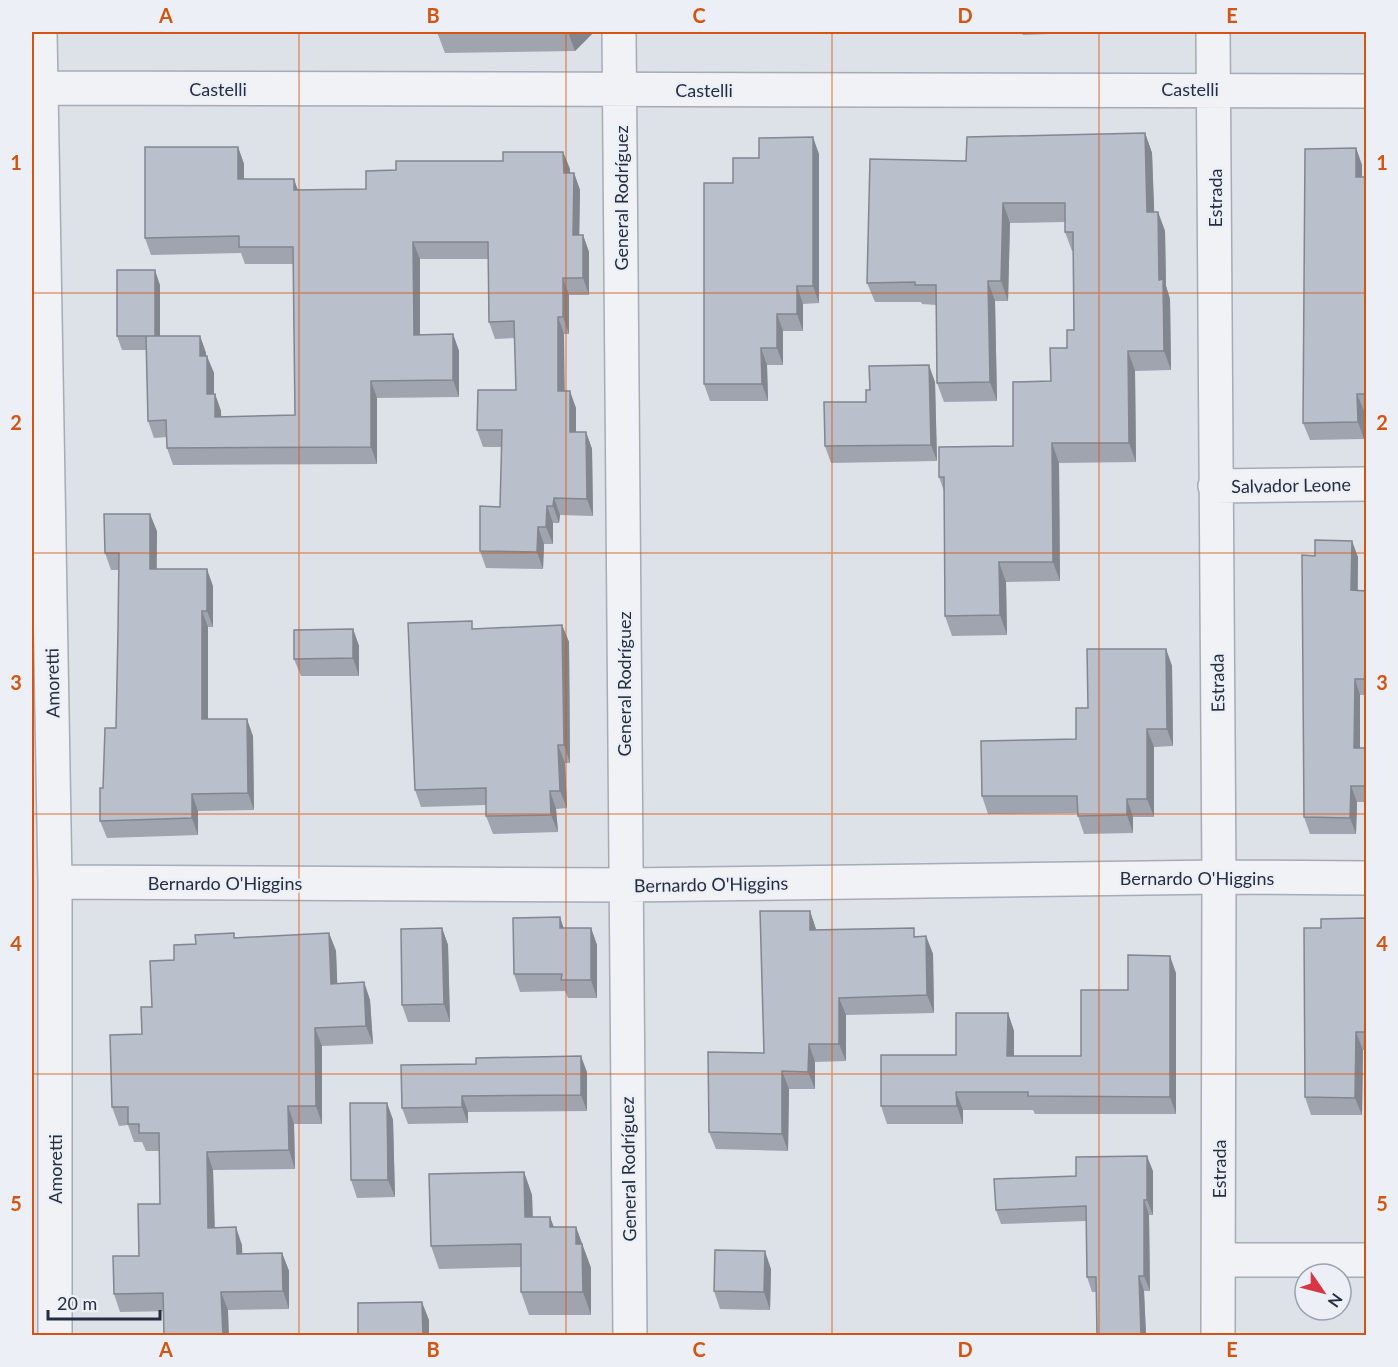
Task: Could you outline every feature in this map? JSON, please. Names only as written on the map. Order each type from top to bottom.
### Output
[{"type":"street","name":"Amoretti","points":[[40,32],[55,882],[55,1335]]},
{"type":"street","name":"General Rodríguez","points":[[619,32],[630,1335]]},
{"type":"street","name":"Estrada","points":[[1213,32],[1219,878],[1218,1335]]},
{"type":"street","name":"Castelli","points":[[41,88],[1366,91]]},
{"type":"street","name":"Salvador Leone","points":[[1215,486],[1366,484]]},
{"type":"street","name":"Bernardo O'Higgins","points":[[55,882],[626,885],[1219,878],[1366,879]]},
{"type":"street","points":[[1219,1260],[1366,1260]]},
{"type":"building","points":[[1145,133],[1147,212],[1158,212],[1159,280],[1163,279],[1164,351],[1128,351],[1129,443],[1052,443],[1053,562],[999,562],[1000,615],[945,616],[944,477],[939,477],[939,447],[1013,446],[1013,382],[1051,381],[1050,348],[1067,348],[1067,330],[1074,330],[1073,232],[1065,232],[1065,203],[1003,203],[1001,281],[988,281],[990,382],[937,383],[936,285],[915,285],[915,282],[867,283],[870,159],[966,161],[967,137]]},
{"type":"building","points":[[813,137],[813,286],[797,286],[797,314],[777,314],[777,348],[761,348],[762,384],[704,384],[704,183],[733,183],[733,158],[759,158],[759,138]]},
{"type":"building","points":[[145,147],[238,147],[238,179],[294,179],[294,190],[366,189],[366,171],[396,170],[396,161],[503,161],[503,152],[563,152],[564,173],[574,173],[573,235],[583,235],[583,278],[563,278],[563,317],[558,317],[558,391],[570,391],[570,432],[586,432],[587,499],[554,498],[553,506],[547,506],[546,527],[538,527],[537,552],[480,551],[480,506],[500,507],[502,430],[477,430],[478,390],[516,390],[514,321],[489,322],[488,242],[413,242],[414,335],[453,334],[453,380],[371,381],[371,447],[167,448],[166,420],[148,421],[146,336],[200,336],[200,356],[207,356],[207,394],[215,394],[215,417],[295,415],[293,247],[239,247],[239,236],[145,238]]},
{"type":"building","points":[[1356,148],[1356,177],[1366,177],[1366,394],[1357,394],[1358,422],[1303,423],[1305,149]]},
{"type":"building","points":[[117,270],[155,270],[155,336],[117,336]]},
{"type":"building","points":[[929,365],[931,445],[825,446],[824,402],[866,402],[866,390],[870,390],[869,366]]},
{"type":"building","points":[[104,514],[150,514],[150,569],[207,569],[207,611],[202,611],[202,719],[247,719],[248,793],[192,794],[192,818],[100,821],[105,728],[116,728],[118,630],[119,553],[105,553]]},
{"type":"building","points":[[1315,540],[1352,541],[1351,590],[1366,591],[1366,679],[1355,679],[1354,748],[1366,748],[1366,786],[1351,786],[1350,818],[1304,817],[1302,555],[1315,556]]},
{"type":"building","points":[[472,621],[472,629],[562,625],[564,745],[558,745],[560,791],[550,791],[551,815],[486,816],[486,788],[415,790],[408,623]]},
{"type":"building","points":[[353,629],[353,658],[294,659],[294,630]]},
{"type":"building","points":[[1087,649],[1166,649],[1167,729],[1147,729],[1147,799],[1127,799],[1127,815],[1078,816],[1077,796],[982,796],[981,741],[1076,739],[1076,708],[1088,708]]},
{"type":"building","points":[[760,911],[810,911],[810,930],[914,928],[914,937],[926,936],[927,995],[839,998],[839,1044],[809,1044],[808,1072],[782,1071],[782,1134],[709,1132],[708,1052],[764,1053]]},
{"type":"building","points":[[560,917],[560,928],[591,928],[591,980],[561,980],[562,974],[514,974],[513,918]]},
{"type":"building","points":[[1365,918],[1366,1032],[1356,1032],[1355,1098],[1305,1097],[1304,928],[1321,928],[1321,919]]},
{"type":"building","points":[[442,928],[444,1004],[402,1005],[401,929]]},
{"type":"building","points":[[234,933],[234,938],[329,933],[331,984],[364,982],[366,1026],[315,1028],[316,1106],[288,1106],[289,1150],[207,1152],[208,1228],[236,1227],[237,1254],[282,1253],[283,1291],[221,1292],[223,1335],[164,1335],[163,1293],[114,1294],[113,1256],[139,1256],[138,1204],[160,1204],[159,1133],[139,1133],[139,1124],[128,1124],[128,1107],[112,1107],[110,1035],[142,1034],[141,1007],[152,1007],[150,961],[174,960],[174,945],[196,944],[195,935]]},
{"type":"building","points":[[1128,955],[1170,956],[1170,1097],[1028,1096],[1028,1092],[956,1092],[957,1106],[881,1106],[881,1055],[956,1055],[956,1013],[1008,1013],[1007,1056],[1081,1056],[1081,990],[1128,990]]},
{"type":"building","points":[[581,1056],[581,1095],[462,1096],[462,1107],[402,1108],[401,1065],[476,1064],[476,1058]]},
{"type":"building","points":[[350,1103],[387,1103],[388,1180],[351,1180]]},
{"type":"building","points":[[1147,1156],[1147,1200],[1144,1200],[1144,1276],[1139,1276],[1141,1334],[1097,1335],[1096,1277],[1087,1277],[1086,1206],[996,1210],[994,1179],[1076,1176],[1076,1157]]},
{"type":"building","points":[[524,1172],[525,1217],[550,1217],[550,1227],[576,1227],[576,1244],[582,1244],[583,1292],[521,1292],[521,1244],[431,1246],[429,1174]]},
{"type":"building","points":[[715,1250],[765,1251],[764,1292],[714,1291]]},
{"type":"building","points":[[422,1302],[423,1335],[358,1335],[358,1303]]}]
